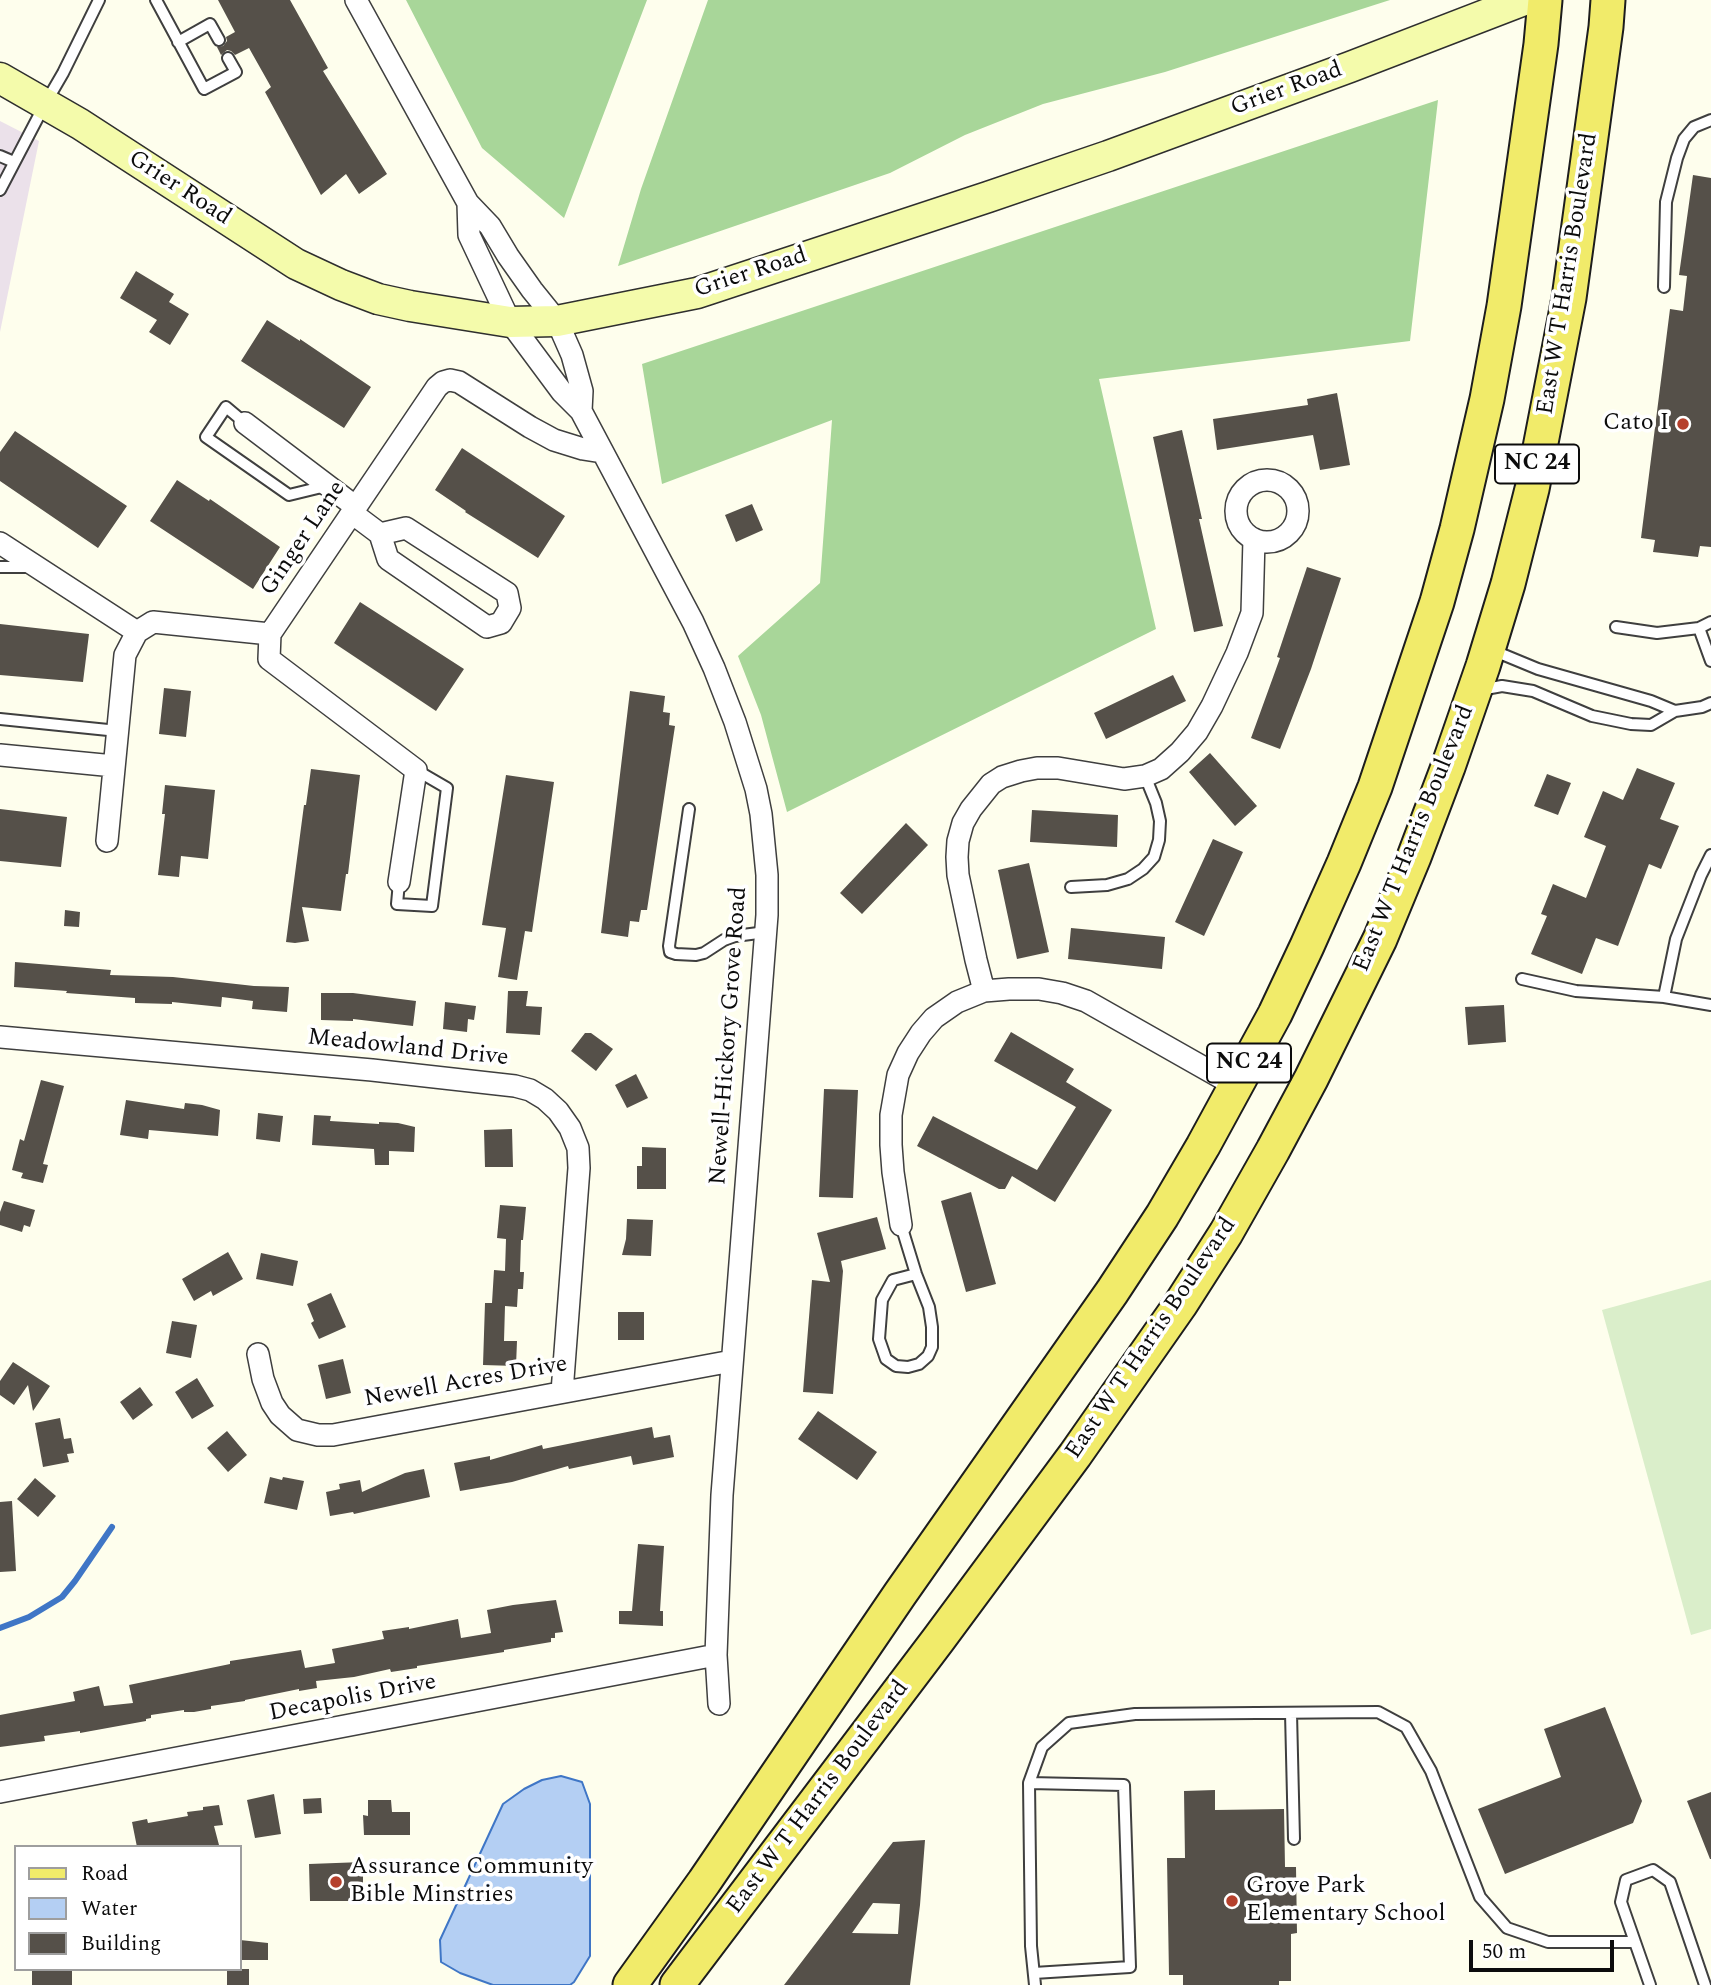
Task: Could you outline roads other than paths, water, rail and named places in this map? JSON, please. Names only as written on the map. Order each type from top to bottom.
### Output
[{"type":"main road","name":"East W T Harris Boulevard","points":[[630,1985],[1112,1292],[1162,1216],[1280,1003],[1344,863],[1375,787],[1437,601],[1463,505],[1490,385],[1520,201],[1545,0]]},
{"type":"main road","name":"East W T Harris Boulevard","points":[[677,1985],[1075,1455],[1180,1305],[1226,1233],[1311,1079],[1380,939],[1414,856],[1474,691],[1508,584],[1532,489],[1569,298],[1608,0]]},
{"type":"street","name":"Newell-Hickory Grove Road","points":[[356,0],[468,203],[490,226],[520,273],[557,321],[580,381],[581,411]]},
{"type":"street","name":"Grier Road","points":[[0,78],[80,124],[296,264],[378,299],[510,322],[557,321],[696,293],[988,198],[1324,77],[1524,0]]},
{"type":"street","name":"Newell-Hickory Grove Road","points":[[468,203],[469,235],[510,322],[562,393],[581,411],[693,622],[735,722],[756,789],[762,823],[767,876],[766,932],[722,1495],[716,1655],[719,1704]]},
{"type":"street","name":"Ginger Lane","points":[[145,627],[270,634],[437,387],[450,380],[459,382],[554,440],[602,452]]},
{"type":"street","points":[[245,423],[328,486],[380,534],[388,559],[487,627],[500,623],[510,608],[507,593],[406,528],[380,534]]},
{"type":"street","points":[[985,991],[976,960],[957,857],[963,823],[983,792],[1002,777],[1037,768],[1059,768],[1124,779],[1145,776],[1161,769],[1180,752],[1197,732],[1212,706],[1252,613],[1254,539]]},
{"type":"street","points":[[0,543],[37,568],[145,627],[125,655],[107,841]]},
{"type":"street","points":[[270,634],[269,659],[416,770],[399,882]]},
{"type":"street","points":[[0,755],[114,766]]},
{"type":"street","points":[[901,1225],[892,1172],[891,1145],[891,1115],[898,1075],[914,1043],[934,1018],[957,1002],[985,991],[1039,989],[1062,993],[1086,1001],[1236,1086]]},
{"type":"street","name":"Meadowland Drive","points":[[0,1037],[372,1070],[502,1085],[530,1090],[545,1099],[570,1128],[578,1149],[579,1168],[562,1392]]},
{"type":"street","name":"Newell Acres Drive","points":[[258,1354],[263,1379],[272,1403],[280,1415],[297,1430],[318,1435],[332,1435],[732,1362]]},
{"type":"street","name":"Decapolis Drive","points":[[0,1793],[716,1655]]},
{"type":"lane","points":[[0,190],[100,0]]},
{"type":"lane","points":[[156,0],[204,89],[236,72],[228,58]]},
{"type":"lane","points":[[178,42],[210,24],[219,40]]},
{"type":"lane","points":[[1664,287],[1666,202],[1677,158],[1684,139],[1694,127],[1711,120]]},
{"type":"lane","points":[[0,156],[14,162]]},
{"type":"lane","points":[[245,423],[226,407],[206,437],[289,495],[328,486]]},
{"type":"lane","points":[[0,567],[37,568]]},
{"type":"lane","points":[[1616,626],[1657,633],[1699,628],[1711,622]]},
{"type":"lane","points":[[1699,628],[1711,661]]},
{"type":"lane","points":[[1488,648],[1538,669],[1651,701],[1675,711]]},
{"type":"lane","points":[[1474,691],[1502,686],[1534,691],[1592,716],[1631,724],[1651,725],[1675,711],[1711,703]]},
{"type":"lane","points":[[0,719],[118,731]]},
{"type":"lane","points":[[399,882],[397,904],[432,906],[447,788],[416,770]]},
{"type":"lane","points":[[1071,887],[1107,886],[1128,879],[1154,857],[1159,840],[1160,821],[1145,776]]},
{"type":"lane","points":[[689,809],[670,952],[696,956],[735,936],[766,932]]},
{"type":"lane","points":[[1664,997],[1676,939],[1711,855]]},
{"type":"lane","points":[[1522,979],[1576,991],[1664,997],[1711,1005]]},
{"type":"lane","points":[[901,1225],[929,1307],[932,1347],[928,1356],[919,1364],[896,1366],[887,1360],[878,1339],[882,1300],[892,1280],[916,1274]]},
{"type":"lane","points":[[1029,1783],[1124,1785],[1130,1968],[1035,1979],[1031,1946],[1029,1783],[1042,1747],[1069,1723],[1135,1714],[1378,1712],[1406,1727],[1431,1771],[1480,1897],[1507,1928],[1548,1942],[1635,1942]]},
{"type":"lane","points":[[1291,1713],[1294,1839]]},
{"type":"lane","points":[[1650,1985],[1621,1902],[1626,1880],[1653,1870],[1670,1882],[1705,1985]]},
{"type":"water","points":[[561,1776],[582,1782],[590,1804],[590,1956],[570,1985],[493,1985],[460,1973],[441,1962],[440,1940],[503,1804],[542,1780]]},
{"type":"waterway","points":[[0,1628],[29,1617],[62,1597],[112,1527]]},
{"type":"place","name":"Cato I","points":[[1683,424]]},
{"type":"place","name":"Assurance Community Bible Minstries","points":[[336,1882]]},
{"type":"place","name":"Grove Park Elementary School","points":[[1232,1901]]}]
